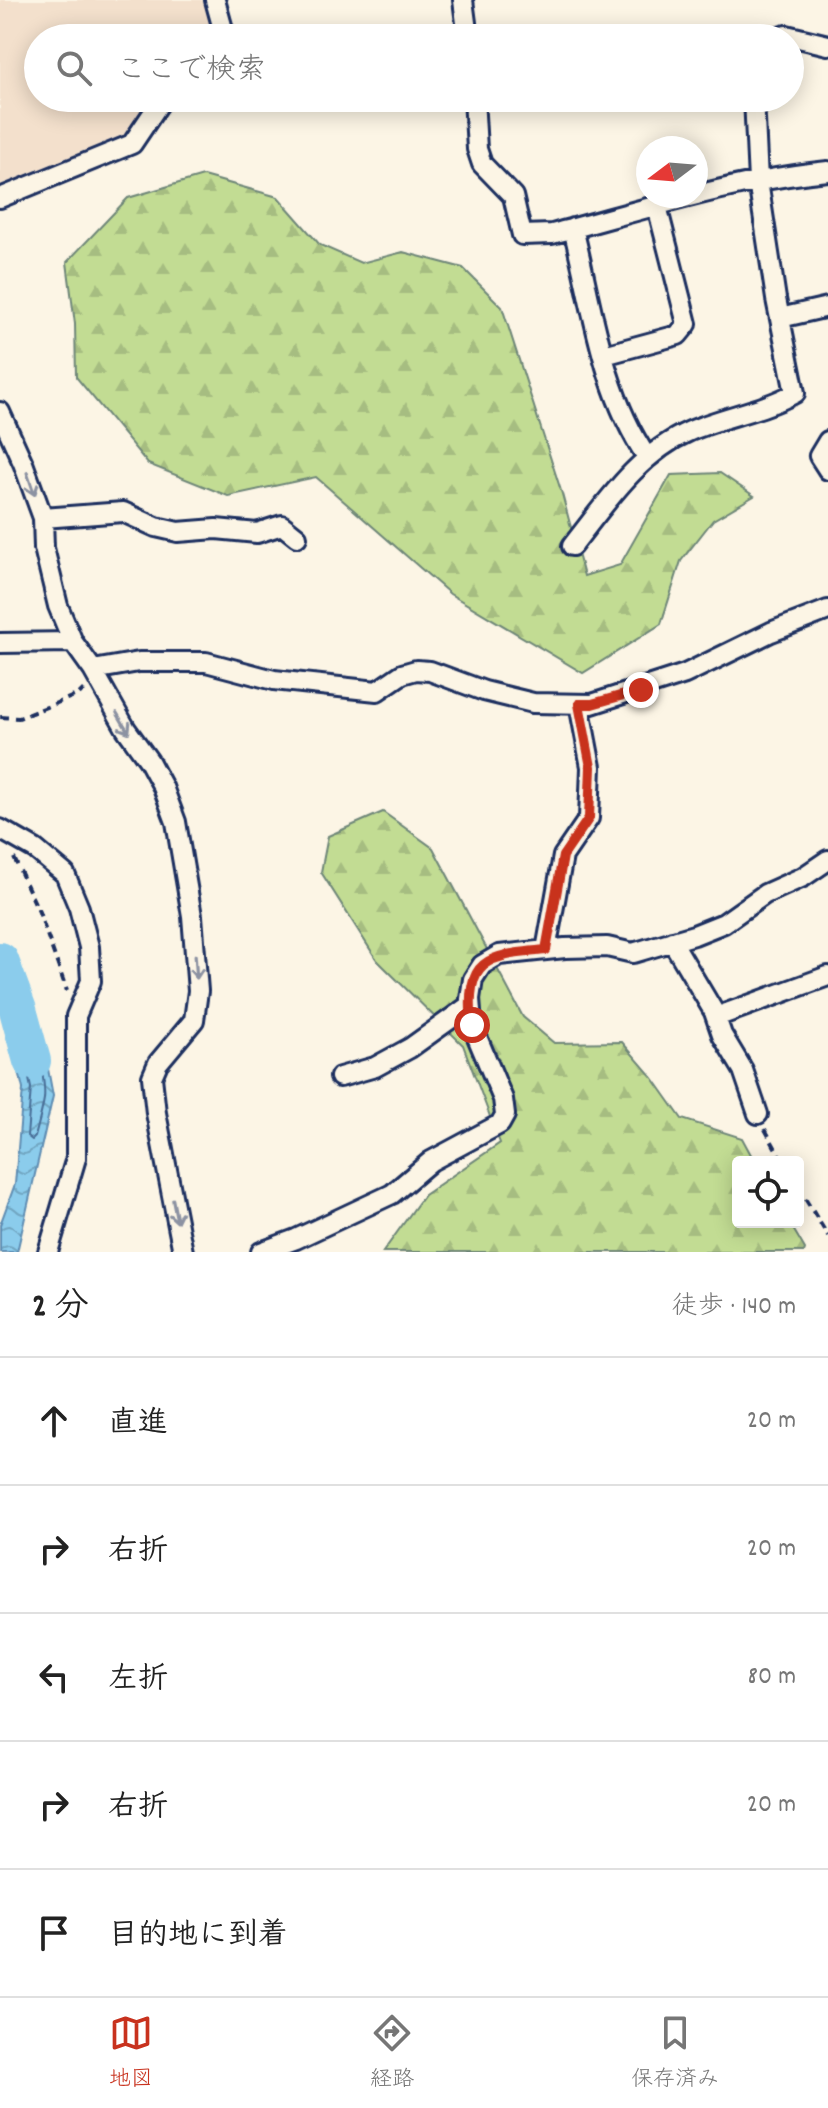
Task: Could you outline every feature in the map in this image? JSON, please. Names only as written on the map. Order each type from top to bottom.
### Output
[{"type":"street","points":[[215,0],[222,24]]},
{"type":"street","points":[[463,0],[466,24]]},
{"type":"street","points":[[804,39],[828,45]]},
{"type":"street","points":[[0,198],[132,144],[154,112]]},
{"type":"street","points":[[475,112],[477,149],[482,164],[513,196],[522,235],[552,234],[649,208]]},
{"type":"street","points":[[572,546],[647,457],[689,431],[795,393],[758,181],[755,112]]},
{"type":"street","points":[[708,193],[758,181],[828,171]]},
{"type":"street","points":[[604,355],[678,335],[687,324],[658,208]]},
{"type":"street","points":[[573,228],[615,400],[633,437],[647,457]]},
{"type":"street","points":[[780,318],[828,307]]},
{"type":"street","points":[[0,412],[43,518],[44,548],[58,606],[73,642],[163,787],[176,822],[192,916],[198,991],[194,1020],[158,1063],[152,1077],[183,1252]]},
{"type":"street","points":[[828,441],[819,456],[828,470]]},
{"type":"street","points":[[43,518],[123,512],[156,527],[178,532],[216,529],[257,533],[282,525],[297,537]]},
{"type":"street","points":[[95,673],[139,662],[206,662],[274,680],[377,691],[402,674],[416,670],[430,671],[484,691],[533,703],[592,704],[685,674],[771,632],[828,610]]},
{"type":"street","points":[[0,643],[73,642]]},
{"type":"street","points":[[546,950],[563,856],[589,818],[591,767],[579,704]]},
{"type":"street","points":[[0,829],[35,849],[65,874],[79,908],[89,947],[91,981],[76,1016],[76,1158],[48,1252]]},
{"type":"street","points":[[261,1252],[392,1194],[431,1161],[500,1124],[505,1115],[503,1099],[472,1025],[470,1005],[473,979],[482,965],[499,955],[546,950],[607,947],[633,953],[724,923],[765,894],[803,877],[828,860]]},
{"type":"street","points":[[672,941],[743,1070],[758,1114]]},
{"type":"street","points":[[716,1017],[828,976]]},
{"type":"street","points":[[340,1077],[375,1067],[470,1005]]},
{"type":"path","points":[[0,717],[19,718],[79,694],[95,673]]},
{"type":"path","points":[[0,829],[39,912],[76,1016]]},
{"type":"path","points":[[758,1114],[780,1156]]},
{"type":"path","points":[[804,1197],[828,1236]]},
{"type":"shaded area","points":[[0,0],[209,0],[213,24],[24,24],[24,112],[144,112],[121,142],[0,190]]},
{"type":"green space","points":[[203,176],[278,197],[320,245],[361,263],[403,252],[463,268],[502,307],[562,494],[584,576],[620,565],[671,475],[720,473],[754,496],[713,520],[681,561],[661,624],[583,673],[450,594],[316,477],[228,496],[148,464],[76,377],[75,324],[67,262],[128,198]]},
{"type":"green space","points":[[383,812],[433,848],[523,1017],[554,1043],[622,1042],[682,1119],[742,1138],[752,1156],[732,1156],[732,1228],[793,1228],[804,1252],[383,1252],[424,1195],[500,1143],[463,1045],[377,960],[321,872],[328,836]]},
{"type":"water","points":[[34,1008],[53,1096],[17,1252],[0,1252],[0,1225],[15,1184],[23,1089],[6,1015]]},
{"type":"waterway","points":[[0,961],[32,1061]]},
{"type":"route","points":[[472,1025],[470,999],[473,979],[482,965],[499,955],[546,950],[563,856],[589,818],[591,767],[579,704],[592,704],[641,690]]}]
